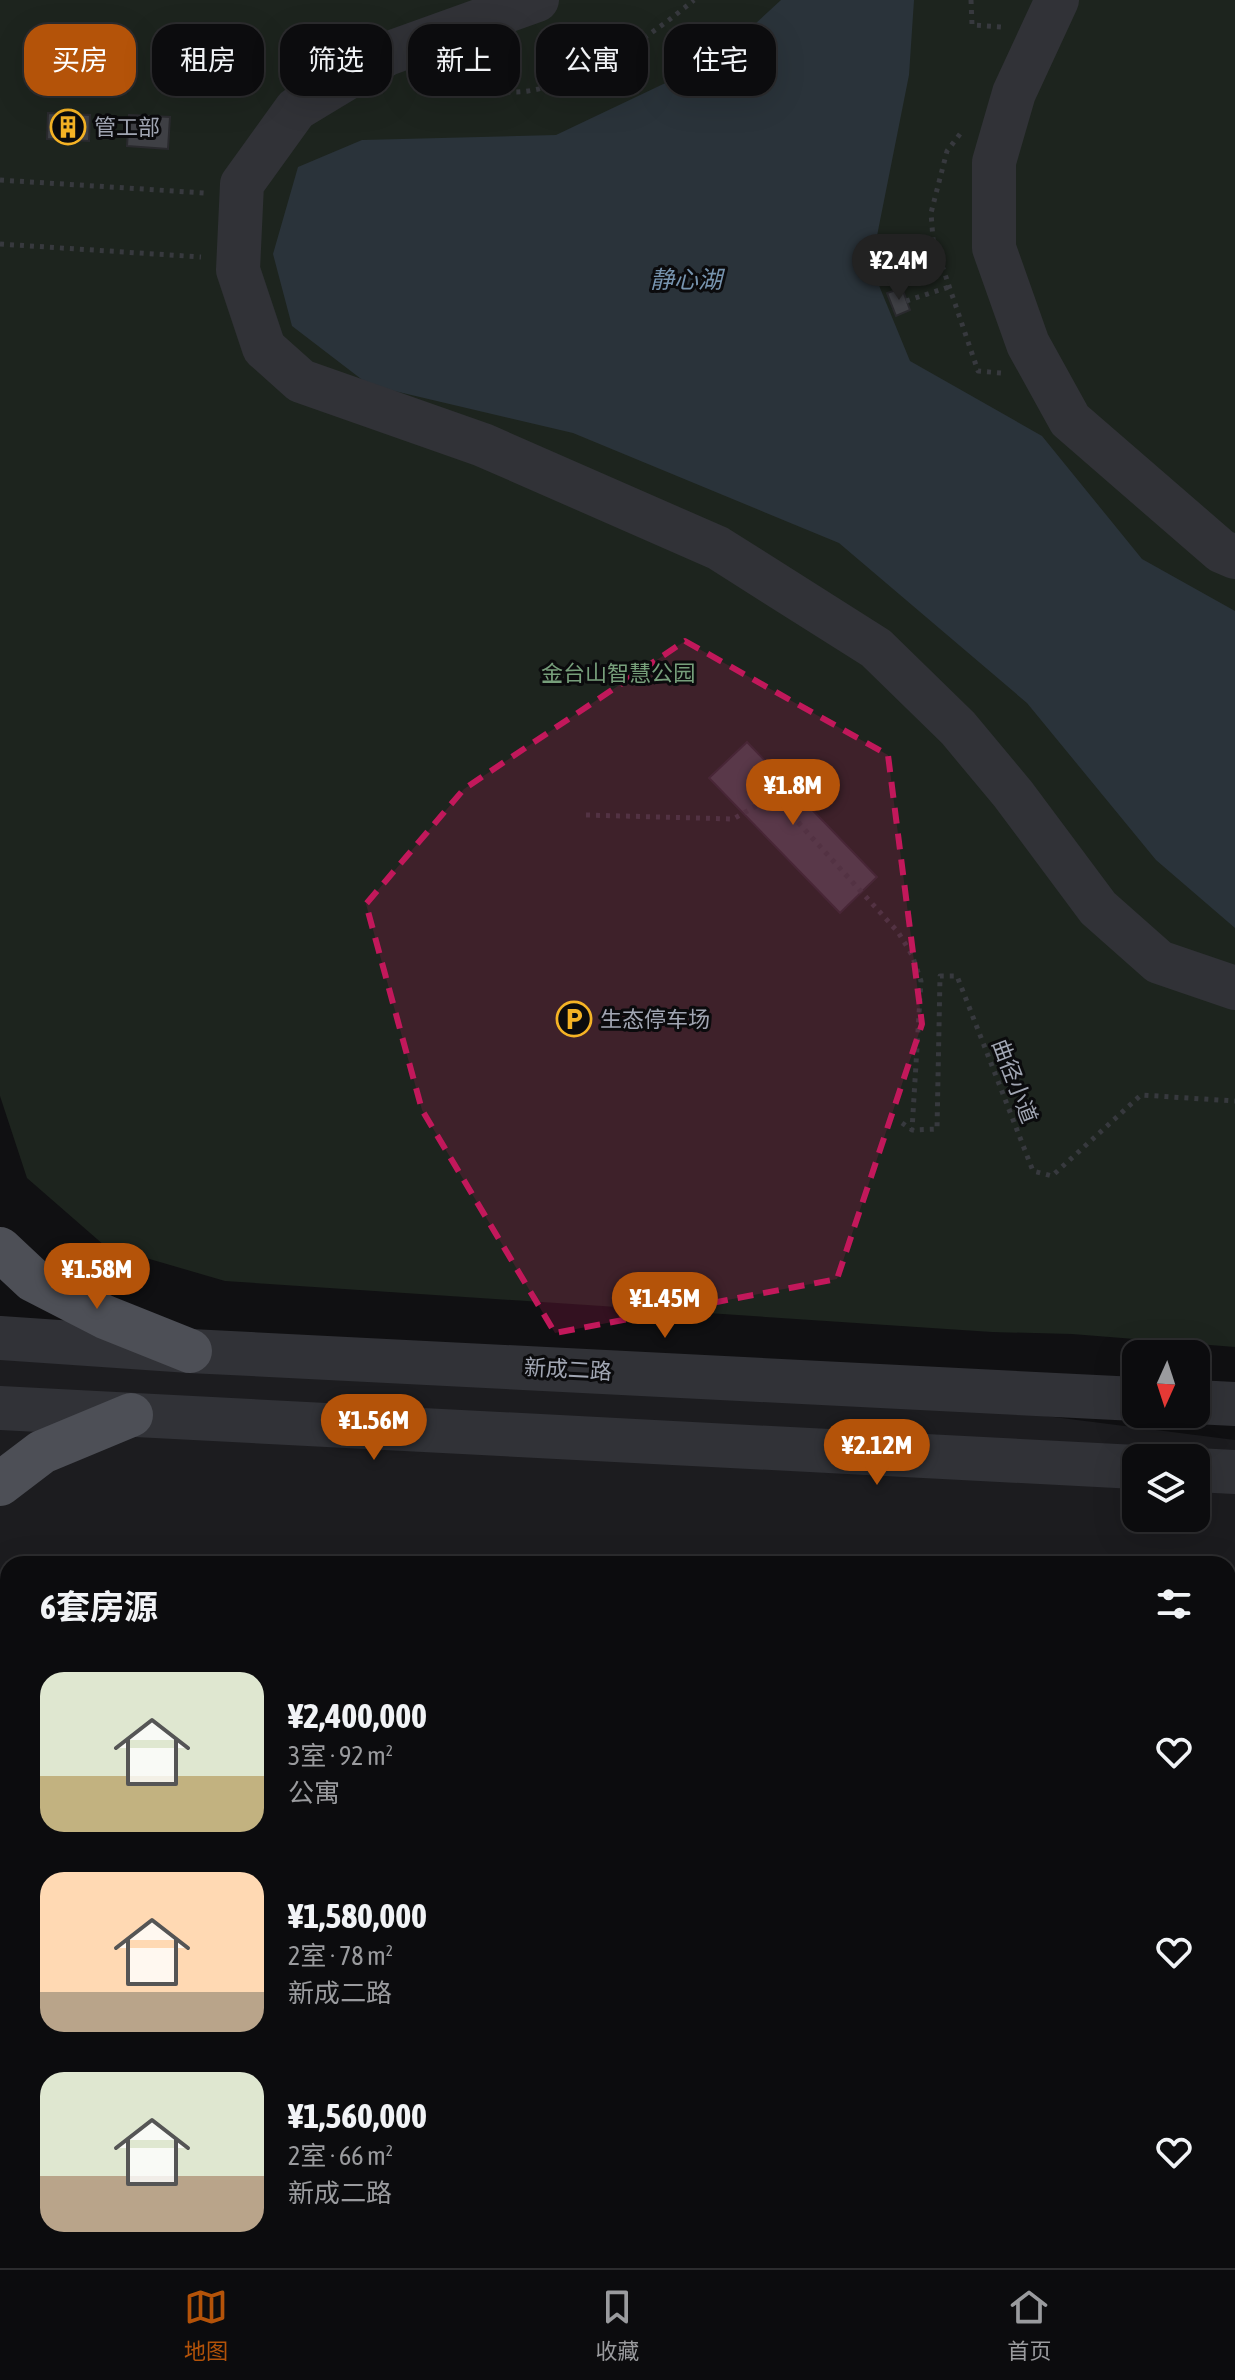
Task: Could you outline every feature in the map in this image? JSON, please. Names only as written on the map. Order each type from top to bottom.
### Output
[{"type":"main road","points":[[0,1249],[33,1280],[105,1317],[190,1351]]},
{"type":"main road","points":[[0,1484],[42,1452],[131,1415]]},
{"type":"street","points":[[392,52],[537,0]]},
{"type":"street","points":[[1057,0],[1014,93],[994,162],[994,248],[1028,344],[1070,420],[1221,551],[1235,557]]},
{"type":"street","points":[[318,96],[296,109],[242,184],[238,270],[264,348],[301,381],[483,445],[718,548],[876,648],[958,728],[1013,794],[1098,908],[1159,962],[1235,988]]},
{"type":"street","name":"新成二路","points":[[0,1338],[190,1351],[1122,1398]]},
{"type":"street","points":[[1210,1403],[1235,1404]]},
{"type":"street","points":[[0,1408],[1122,1466]]},
{"type":"street","points":[[1210,1471],[1235,1472]]},
{"type":"path","points":[[392,55],[443,81],[495,92],[529,91],[572,77],[613,57],[667,22],[694,0]]},
{"type":"path","points":[[0,180],[242,195]]},
{"type":"path","points":[[933,239],[961,321]]},
{"type":"path","points":[[0,244],[238,260]]},
{"type":"path","points":[[906,301],[949,287]]},
{"type":"path","points":[[586,815],[733,819],[774,796],[898,932],[912,955],[921,981],[912,1130]]},
{"type":"path","name":"曲径小道","points":[[912,1130],[937,1129],[940,976],[957,976],[1033,1171],[1052,1176],[1141,1095],[1235,1101]]},
{"type":"path","points":[[902,1123],[912,1130]]},
{"type":"highlighted area","points":[[685,641],[888,755],[922,1024],[837,1279],[555,1333],[422,1110],[366,904],[464,789]]},
{"type":"shaded area","points":[[0,1348],[942,1403],[1235,1440],[1235,1556],[0,1556]]},
{"type":"green space","name":"金台山智慧公园","points":[[0,0],[1235,0],[1235,1347],[1210,1345],[1210,1340],[992,1332],[225,1281],[105,1246],[27,1178],[0,1096]]},
{"type":"water","name":"静心湖","points":[[781,0],[914,0],[909,75],[871,266],[910,361],[1042,436],[1142,559],[1235,611],[1235,928],[1156,860],[1027,703],[839,543],[573,433],[369,385],[292,326],[273,254],[298,167],[362,140],[556,135],[638,96],[648,96],[648,91],[664,84],[664,96],[776,96],[776,24],[755,24]]},
{"type":"building","name":"管工部","points":[[48,113],[90,115],[89,141],[47,139]]},
{"type":"building","points":[[129,115],[170,117],[168,149],[127,146]]},
{"type":"building","points":[[902,288],[910,310],[896,316],[887,293]]},
{"type":"building","points":[[747,742],[877,877],[840,913],[709,778]]},
{"type":"place","name":"管工部","points":[[68,127]]},
{"type":"place","name":"生态停车场","points":[[574,1019]]}]
